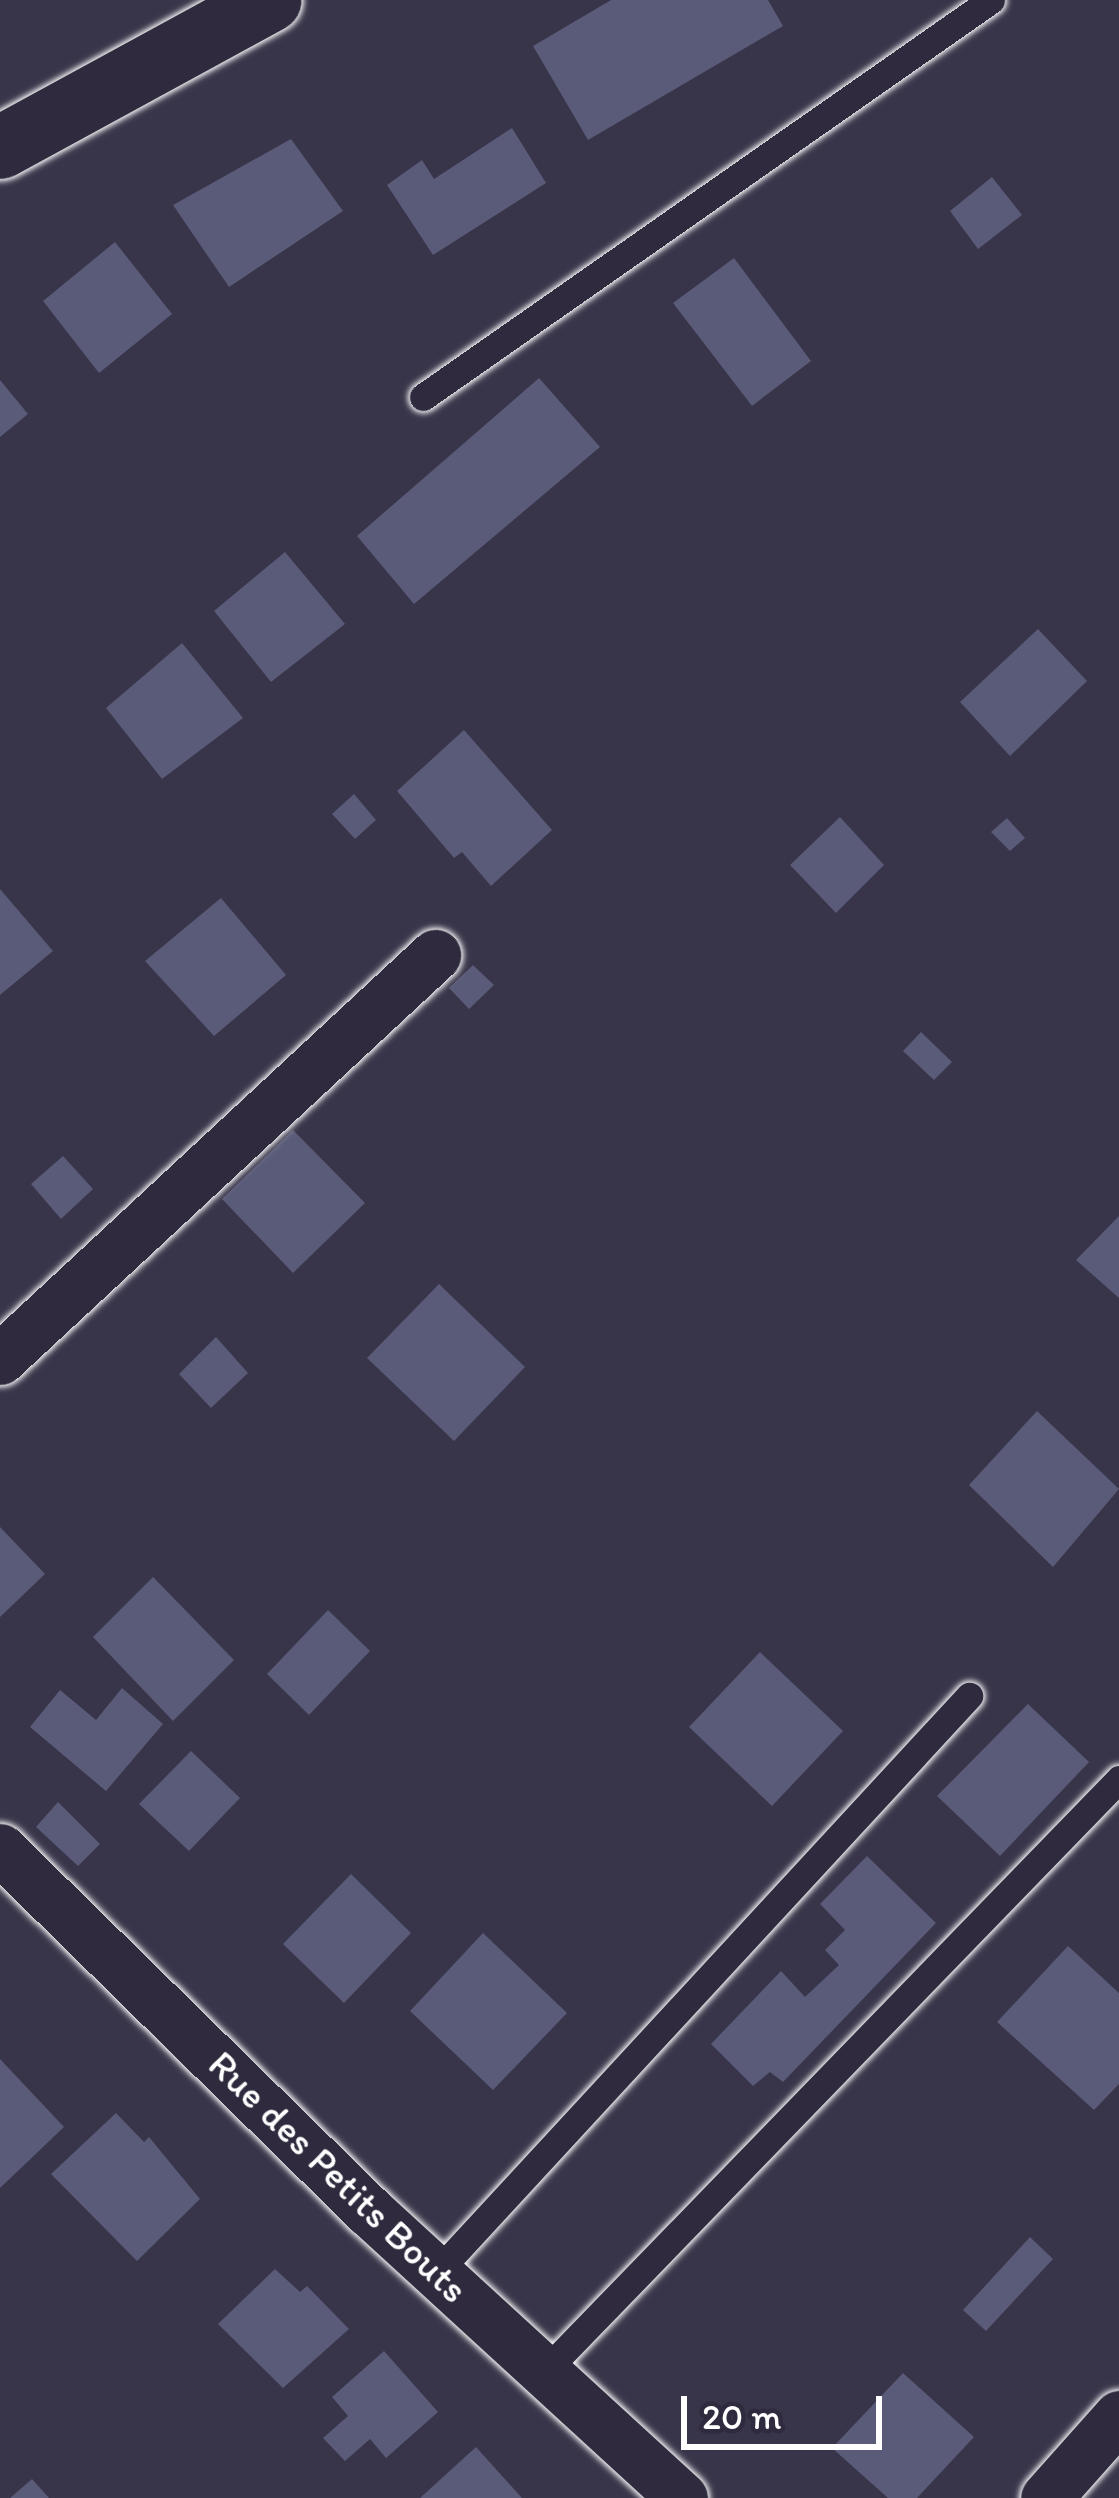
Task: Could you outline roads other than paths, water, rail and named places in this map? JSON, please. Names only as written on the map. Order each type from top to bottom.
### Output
[{"type":"street","points":[[0,147],[270,0]]},
{"type":"street","points":[[0,1359],[435,955]]},
{"type":"street","name":"Rue des Petits Bouts","points":[[0,1849],[436,2273],[682,2498]]},
{"type":"street","points":[[1046,2498],[1119,2416]]},
{"type":"lane","points":[[423,397],[991,0]]},
{"type":"lane","points":[[436,2273],[969,1696]]},
{"type":"lane","points":[[544,2372],[1119,1779]]}]
